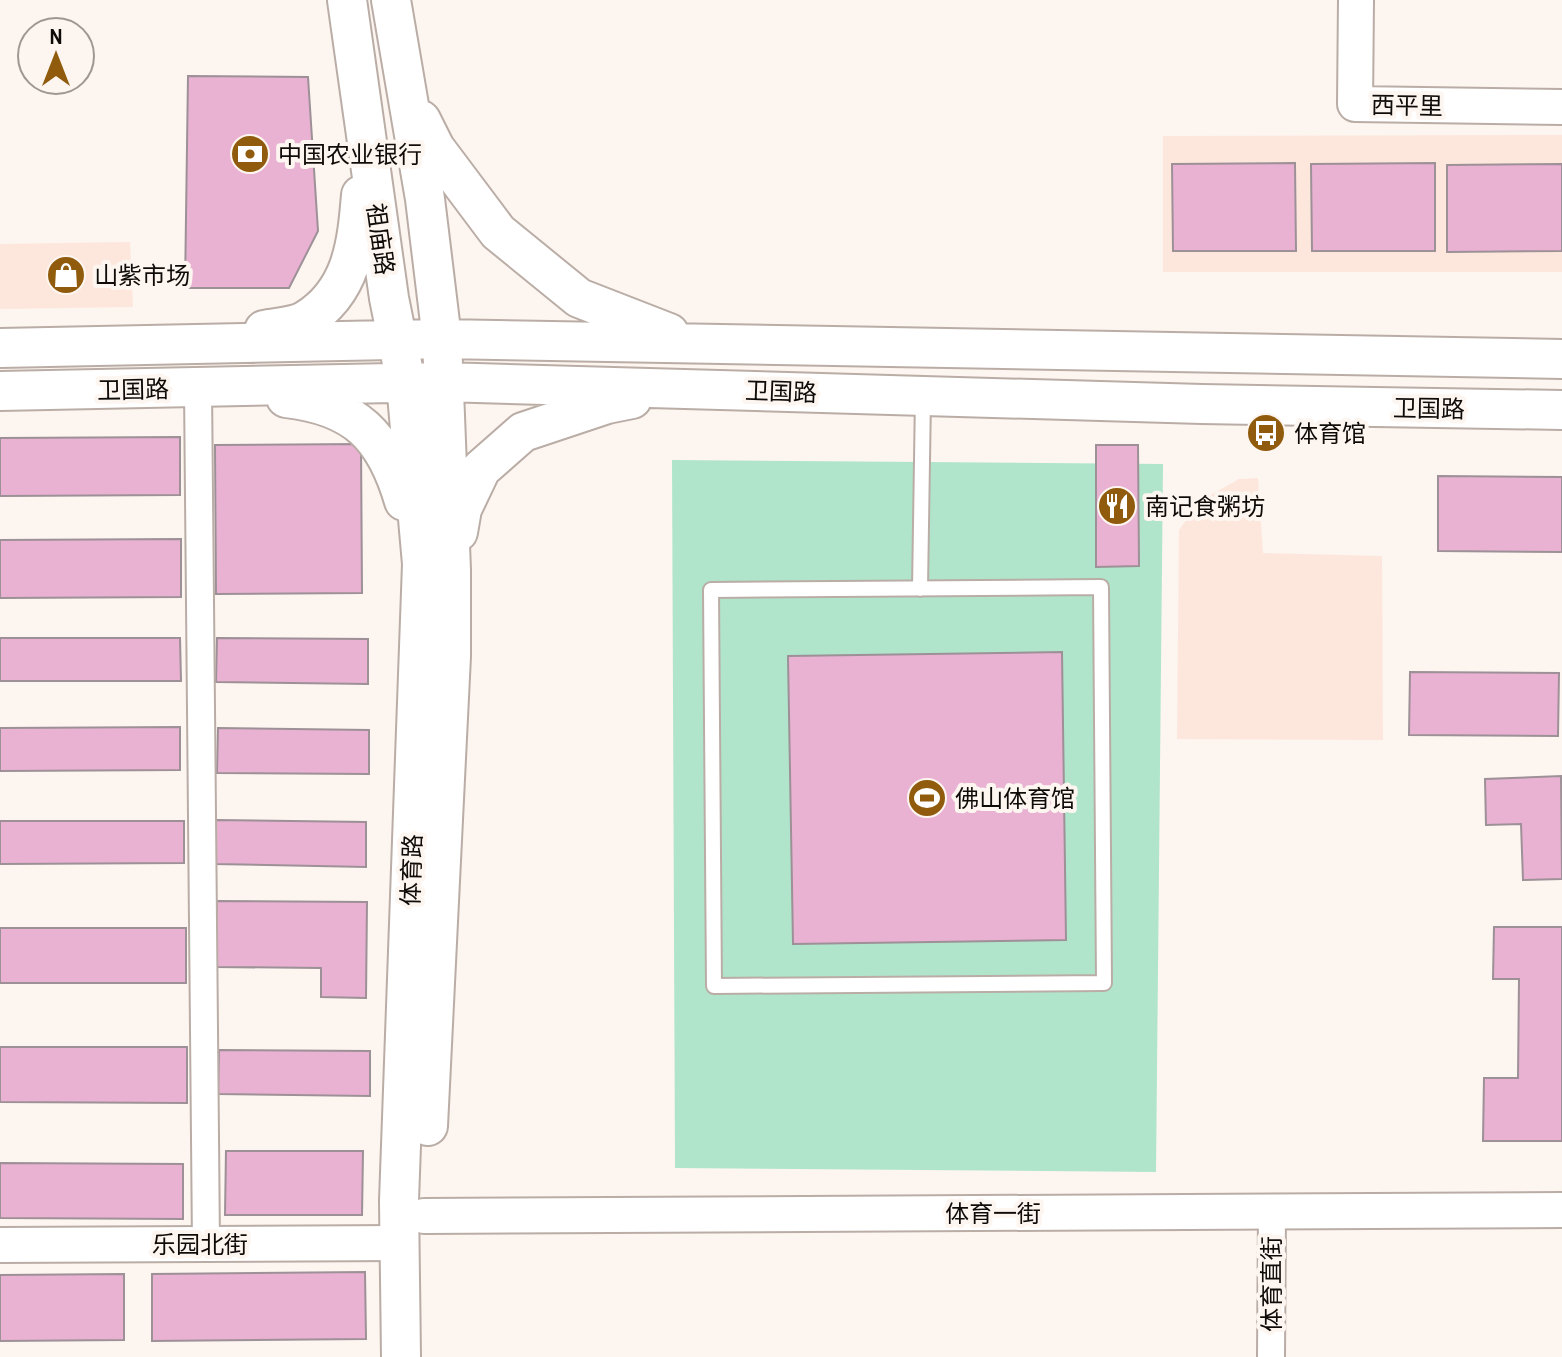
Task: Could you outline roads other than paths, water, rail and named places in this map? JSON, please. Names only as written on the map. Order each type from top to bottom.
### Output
[{"type":"main road","name":"祖庙路","points":[[347,0],[389,298],[406,383]]},
{"type":"main road","name":"祖庙路","points":[[391,0],[425,199],[442,339],[441,578]]},
{"type":"main road","points":[[407,91],[435,148],[498,232],[579,298],[691,342]]},
{"type":"main road","points":[[201,342],[305,321],[338,293],[357,242],[366,137]]},
{"type":"main road","points":[[201,342],[398,339],[691,342],[1562,359]]},
{"type":"main road","name":"卫国路","points":[[0,348],[201,342]]},
{"type":"main road","name":"卫国路","points":[[0,391],[443,382],[1218,405],[1562,410]]},
{"type":"main road","name":"体育路","points":[[401,1357],[451,656],[441,578],[406,383]]},
{"type":"main road","points":[[203,387],[309,401],[351,416],[378,440],[395,468],[441,578]]},
{"type":"main road","points":[[441,578],[462,509],[481,469],[523,432],[607,404],[689,388]]},
{"type":"main road","name":"体育路","points":[[412,1230],[425,1357]]},
{"type":"street","name":"西平里","points":[[1356,0],[1355,104],[1562,107]]},
{"type":"street","points":[[203,387],[206,1244]]},
{"type":"street","name":"体育一街","points":[[412,1230],[1272,1212],[1562,1210]]},
{"type":"street","name":"体育直街","points":[[1271,1357],[1272,1212]]},
{"type":"street","name":"乐园北街","points":[[0,1245],[206,1244],[412,1230]]},
{"type":"lane","points":[[920,589],[923,395]]},
{"type":"lane","points":[[1101,587],[1104,983],[714,986],[711,590],[920,589],[1101,587]]},
{"type":"place","name":"中国农业银行","points":[[250,154]]},
{"type":"place","name":"山紫市场","points":[[66,275]]},
{"type":"place","name":"体育馆","points":[[1266,433]]},
{"type":"place","name":"南记食粥坊","points":[[1117,506]]},
{"type":"place","name":"佛山体育馆","points":[[927,798]]}]
